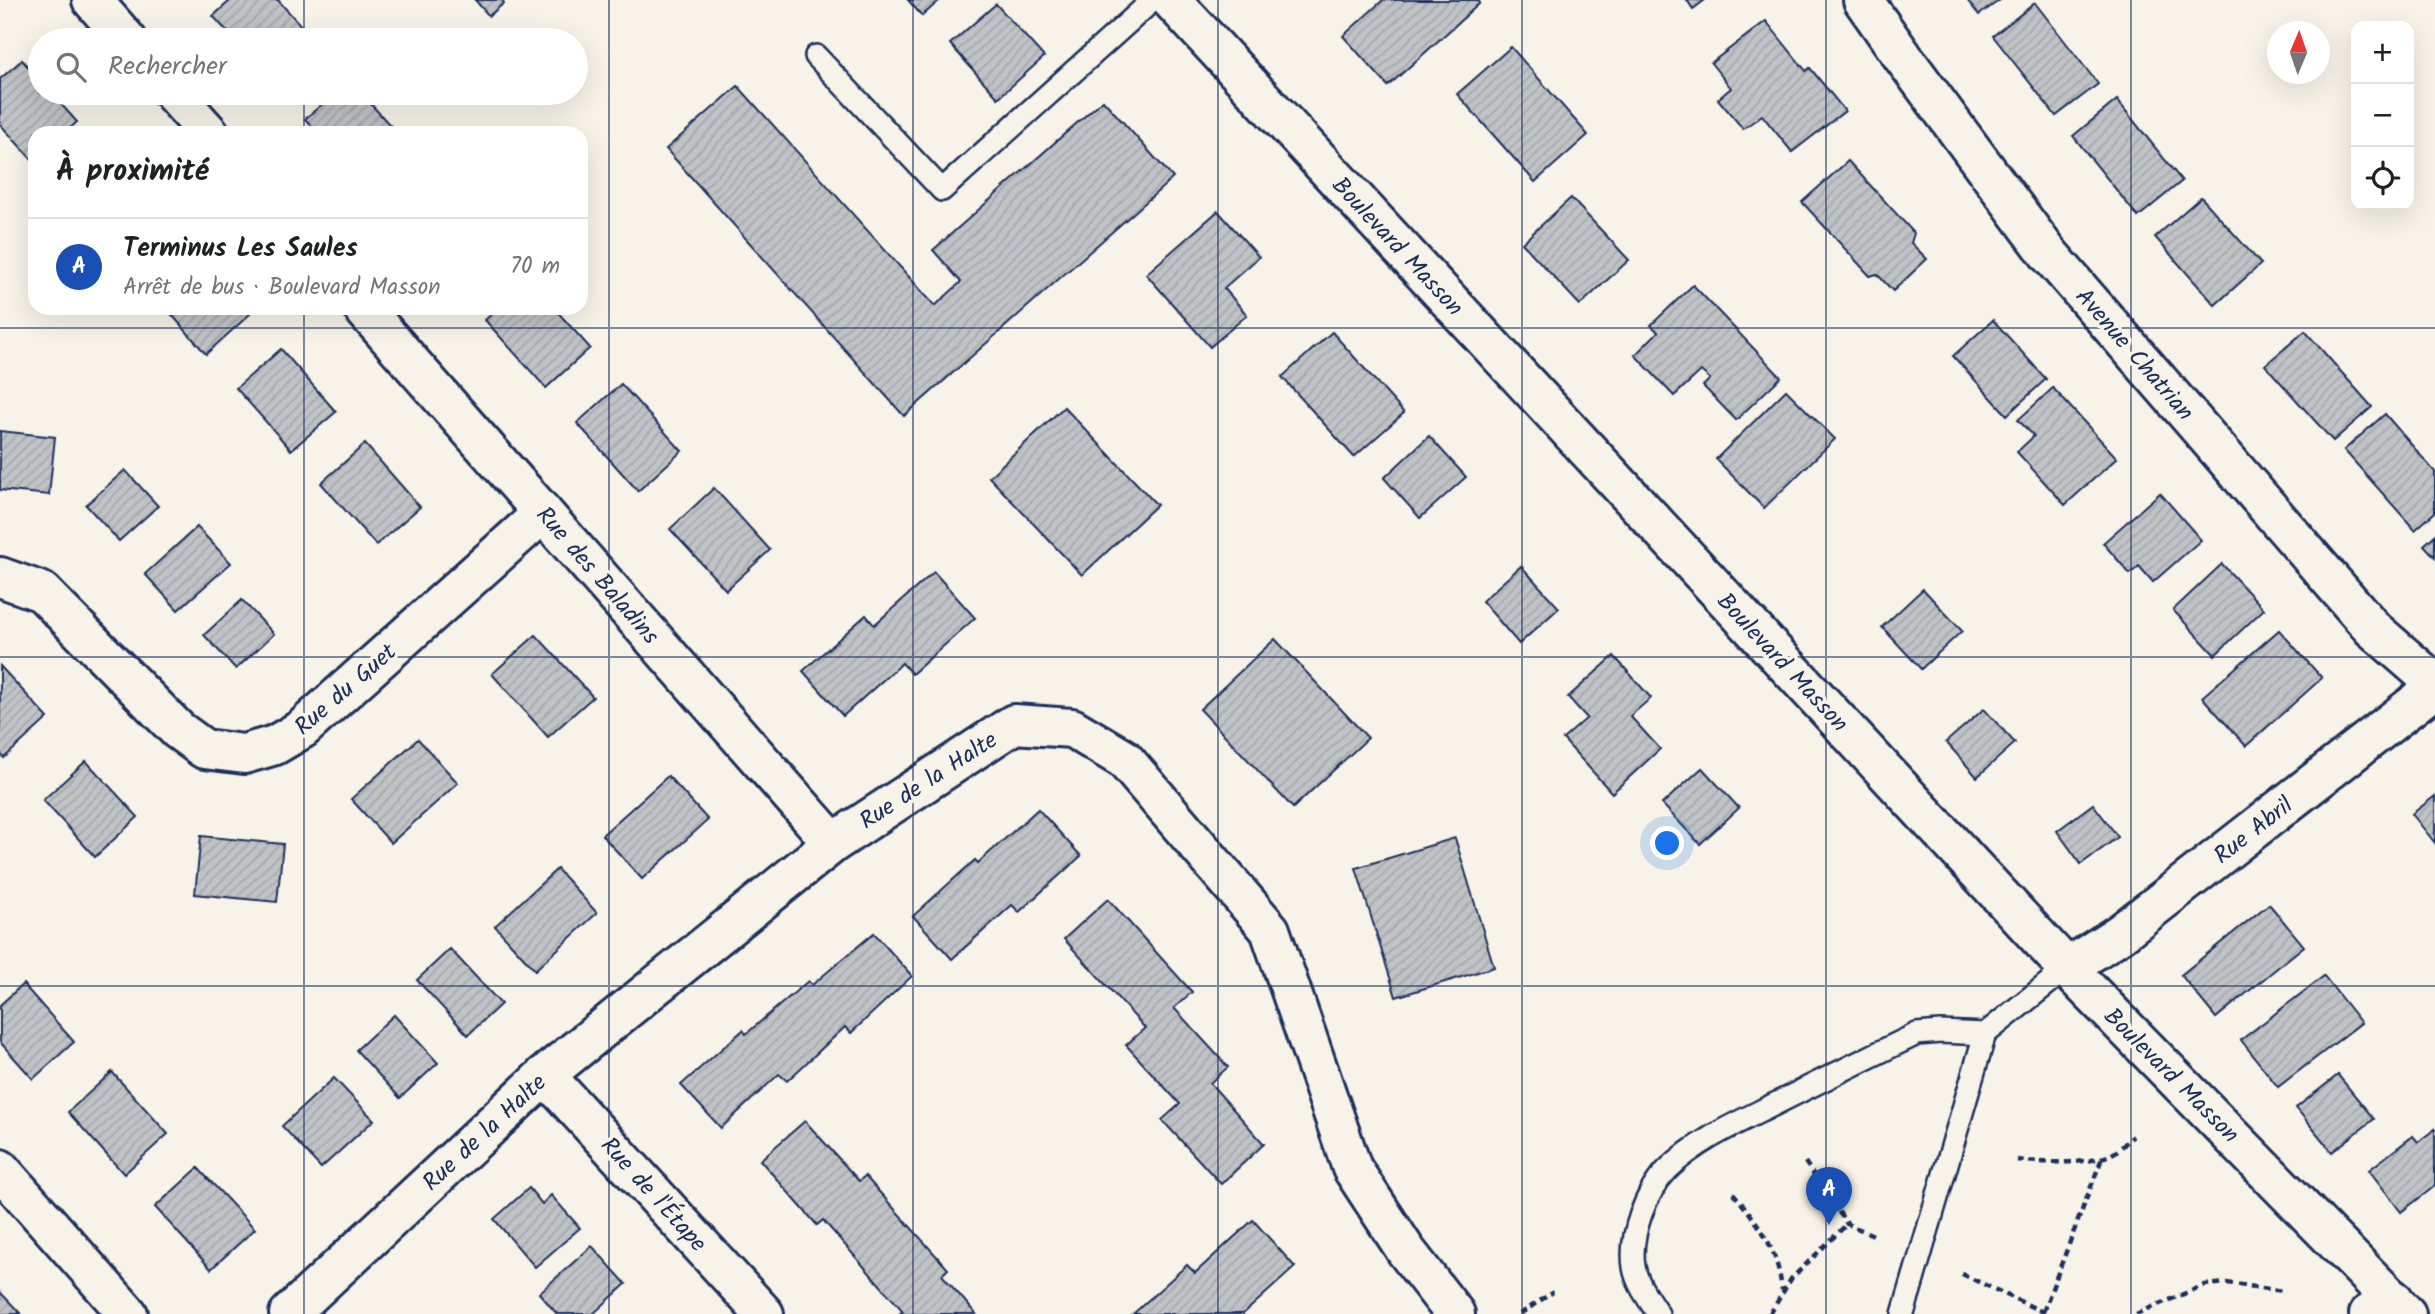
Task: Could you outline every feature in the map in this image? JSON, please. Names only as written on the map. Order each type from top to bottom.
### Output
[{"type":"street","points":[[92,0],[116,28]]},
{"type":"street","name":"Boulevard Masson","points":[[1171,0],[2067,968],[2389,1310]]},
{"type":"street","name":"Avenue Chatrian","points":[[1863,0],[2048,253],[2373,629],[2435,686]]},
{"type":"street","points":[[184,105],[203,126]]},
{"type":"street","name":"Rue des Baladins","points":[[369,315],[833,843]]},
{"type":"street","name":"Rue du Guet","points":[[0,577],[42,592],[178,730],[204,749],[244,754],[275,745],[302,729],[543,513]]},
{"type":"street","name":"Rue Abril","points":[[2067,968],[2121,933],[2435,686]]},
{"type":"street","name":"Rue de la Halte","points":[[289,1314],[545,1075],[833,843],[1014,724],[1072,728],[1124,760],[1270,930],[1352,1168],[1446,1311]]},
{"type":"street","name":"Rue de l'Étape","points":[[545,1075],[764,1314]]},
{"type":"street","points":[[0,1169],[128,1314]]},
{"type":"lane","points":[[816,56],[942,190],[1153,0]]},
{"type":"lane","points":[[1903,1314],[1984,1034],[2067,968]]},
{"type":"lane","points":[[1658,1314],[1641,1288],[1634,1269],[1634,1241],[1651,1194],[1660,1178],[1674,1164],[1717,1133],[1917,1034],[1984,1034]]},
{"type":"path","points":[[2017,1160],[2036,1162],[2102,1158],[2114,1154],[2133,1136]]},
{"type":"path","points":[[1962,1274],[2045,1313],[2102,1158]]},
{"type":"path","points":[[1805,1162],[1847,1224],[1877,1236]]},
{"type":"path","points":[[1733,1193],[1760,1226],[1771,1245],[1782,1290]]},
{"type":"path","points":[[1770,1314],[1782,1290],[1847,1224]]},
{"type":"path","points":[[2136,1314],[2205,1285],[2227,1283],[2283,1290]]},
{"type":"path","points":[[1520,1314],[1553,1292]]},
{"type":"building","points":[[231,0],[278,0],[303,28],[224,28],[213,16]]},
{"type":"building","points":[[475,0],[502,0],[504,3],[489,16]]},
{"type":"building","points":[[908,0],[940,0],[922,16]]},
{"type":"building","points":[[1383,0],[1478,0],[1480,3],[1388,86],[1343,36]]},
{"type":"building","points":[[1687,0],[1705,0],[1693,9]]},
{"type":"building","points":[[1967,0],[2000,0],[1979,15]]},
{"type":"building","points":[[2035,3],[2098,84],[2056,116],[1993,36]]},
{"type":"building","points":[[996,4],[1044,57],[998,98],[950,44]]},
{"type":"building","points":[[1766,21],[1806,71],[1810,68],[1845,111],[1792,152],[1762,115],[1743,129],[1718,99],[1731,88],[1711,63]]},
{"type":"building","points":[[1511,47],[1588,135],[1535,182],[1457,94]]},
{"type":"building","points":[[22,60],[28,67],[28,105],[62,105],[77,122],[73,126],[28,126],[28,155],[0,124],[0,79]]},
{"type":"building","points":[[738,86],[935,306],[961,282],[933,250],[1103,100],[1173,178],[904,416],[666,149]]},
{"type":"building","points":[[2117,100],[2182,181],[2138,217],[2073,136]]},
{"type":"building","points":[[321,105],[372,105],[391,126],[312,126],[305,119]]},
{"type":"building","points":[[1848,161],[1914,233],[1911,243],[1927,259],[1893,291],[1877,274],[1870,276],[1802,202]]},
{"type":"building","points":[[2201,197],[2261,264],[2215,305],[2155,237]]},
{"type":"building","points":[[1571,198],[1629,260],[1580,305],[1522,243]]},
{"type":"building","points":[[1218,211],[1259,257],[1224,288],[1247,315],[1210,347],[1146,274]]},
{"type":"building","points":[[1693,285],[1781,377],[1736,420],[1703,386],[1710,379],[1701,371],[1674,396],[1635,355],[1658,332],[1651,325]]},
{"type":"building","points":[[172,315],[249,315],[206,354]]},
{"type":"building","points":[[490,315],[560,315],[590,348],[546,388],[485,320]]},
{"type":"building","points":[[1993,320],[2046,379],[2007,415],[1953,356]]},
{"type":"building","points":[[2305,331],[2372,407],[2333,441],[2265,365]]},
{"type":"building","points":[[1332,332],[1404,413],[1354,457],[1282,377]]},
{"type":"building","points":[[281,349],[336,412],[291,450],[236,388]]},
{"type":"building","points":[[621,384],[682,451],[638,491],[577,423]]},
{"type":"building","points":[[2053,388],[2117,458],[2065,505],[2017,452],[2034,436],[2018,420]]},
{"type":"building","points":[[1786,390],[1835,439],[1764,508],[1716,459]]},
{"type":"building","points":[[1064,407],[1157,505],[1082,575],[989,477]]},
{"type":"building","points":[[2385,414],[2435,472],[2435,512],[2415,530],[2344,450]]},
{"type":"building","points":[[0,431],[55,437],[49,495],[0,490]]},
{"type":"building","points":[[1429,436],[1466,477],[1420,518],[1384,478]]},
{"type":"building","points":[[365,444],[420,507],[376,545],[321,483]]},
{"type":"building","points":[[125,470],[158,506],[119,541],[86,505]]},
{"type":"building","points":[[714,488],[770,550],[726,590],[670,529]]},
{"type":"building","points":[[2160,493],[2201,540],[2153,582],[2139,566],[2130,574],[2103,543]]},
{"type":"building","points":[[197,527],[231,563],[178,610],[145,574]]},
{"type":"building","points":[[2435,535],[2435,557],[2424,545]]},
{"type":"building","points":[[2222,564],[2264,609],[2215,655],[2173,610]]},
{"type":"building","points":[[1521,566],[1559,608],[1519,644],[1482,601]]},
{"type":"building","points":[[934,572],[975,618],[912,674],[902,663],[843,716],[803,671],[866,615],[874,625]]},
{"type":"building","points":[[1923,589],[1962,631],[1921,669],[1882,627]]},
{"type":"building","points":[[242,600],[274,634],[236,669],[204,635]]},
{"type":"building","points":[[2279,630],[2322,678],[2246,746],[2202,697]]},
{"type":"building","points":[[536,635],[593,697],[548,737],[492,674]]},
{"type":"building","points":[[1275,639],[1368,738],[1293,808],[1200,709]]},
{"type":"building","points":[[1614,656],[1651,698],[1630,716],[1660,749],[1612,793],[1563,739],[1587,718],[1568,697]]},
{"type":"building","points":[[0,666],[48,718],[4,758],[0,753]]},
{"type":"building","points":[[1984,709],[2015,743],[1977,777],[1946,742]]},
{"type":"building","points":[[418,739],[458,783],[391,843],[351,799]]},
{"type":"building","points":[[86,761],[138,817],[95,857],[43,800]]},
{"type":"building","points":[[1702,768],[1739,808],[1700,844],[1662,804]]},
{"type":"building","points":[[668,776],[708,820],[642,879],[602,835]]},
{"type":"building","points":[[2435,796],[2435,843],[2412,814]]},
{"type":"building","points":[[2093,804],[2118,837],[2081,864],[2057,831]]},
{"type":"building","points":[[1038,809],[1081,856],[1019,912],[1012,905],[952,959],[913,916],[975,860],[978,863]]},
{"type":"building","points":[[201,836],[283,844],[277,902],[195,894]]},
{"type":"building","points":[[1455,838],[1494,967],[1396,997],[1356,868]]},
{"type":"building","points":[[557,869],[597,913],[535,970],[495,926]]},
{"type":"building","points":[[1108,899],[1192,992],[1174,1008],[1228,1067],[1210,1083],[1264,1144],[1221,1184],[1162,1120],[1180,1104],[1126,1045],[1145,1028],[1064,939]]},
{"type":"building","points":[[2269,904],[2304,946],[2216,1018],[2181,975]]},
{"type":"building","points":[[874,933],[912,976],[851,1033],[845,1027],[787,1081],[779,1074],[721,1128],[681,1085],[743,1030],[746,1034],[808,981],[812,985]]},
{"type":"building","points":[[450,949],[501,1004],[468,1035],[417,980]]},
{"type":"building","points":[[2324,976],[2361,1023],[2278,1087],[2241,1040]]},
{"type":"building","points":[[23,984],[74,1042],[33,1079],[0,1042],[0,1005]]},
{"type":"building","points":[[394,1015],[438,1063],[400,1098],[356,1050]]},
{"type":"building","points":[[112,1072],[168,1134],[124,1174],[68,1112]]},
{"type":"building","points":[[2338,1075],[2374,1119],[2332,1152],[2296,1108]]},
{"type":"building","points":[[334,1078],[374,1120],[321,1168],[282,1126]]},
{"type":"building","points":[[805,1121],[859,1181],[865,1176],[948,1269],[942,1275],[976,1314],[899,1314],[903,1311],[823,1220],[817,1225],[760,1160]]},
{"type":"building","points":[[2435,1129],[2435,1186],[2401,1212],[2369,1170],[2413,1136],[2418,1142]]},
{"type":"building","points":[[198,1168],[255,1229],[211,1269],[155,1207]]},
{"type":"building","points":[[529,1188],[542,1204],[551,1195],[580,1228],[535,1267],[494,1219]]},
{"type":"building","points":[[1253,1220],[1295,1267],[1243,1314],[1133,1314],[1187,1265],[1195,1273]]},
{"type":"building","points":[[592,1246],[626,1284],[593,1314],[557,1314],[539,1293]]},
{"type":"building","points":[[0,1292],[21,1314],[0,1314]]},
{"type":"place","name":"Terminus Les Saules","points":[[1829,1225]]}]
